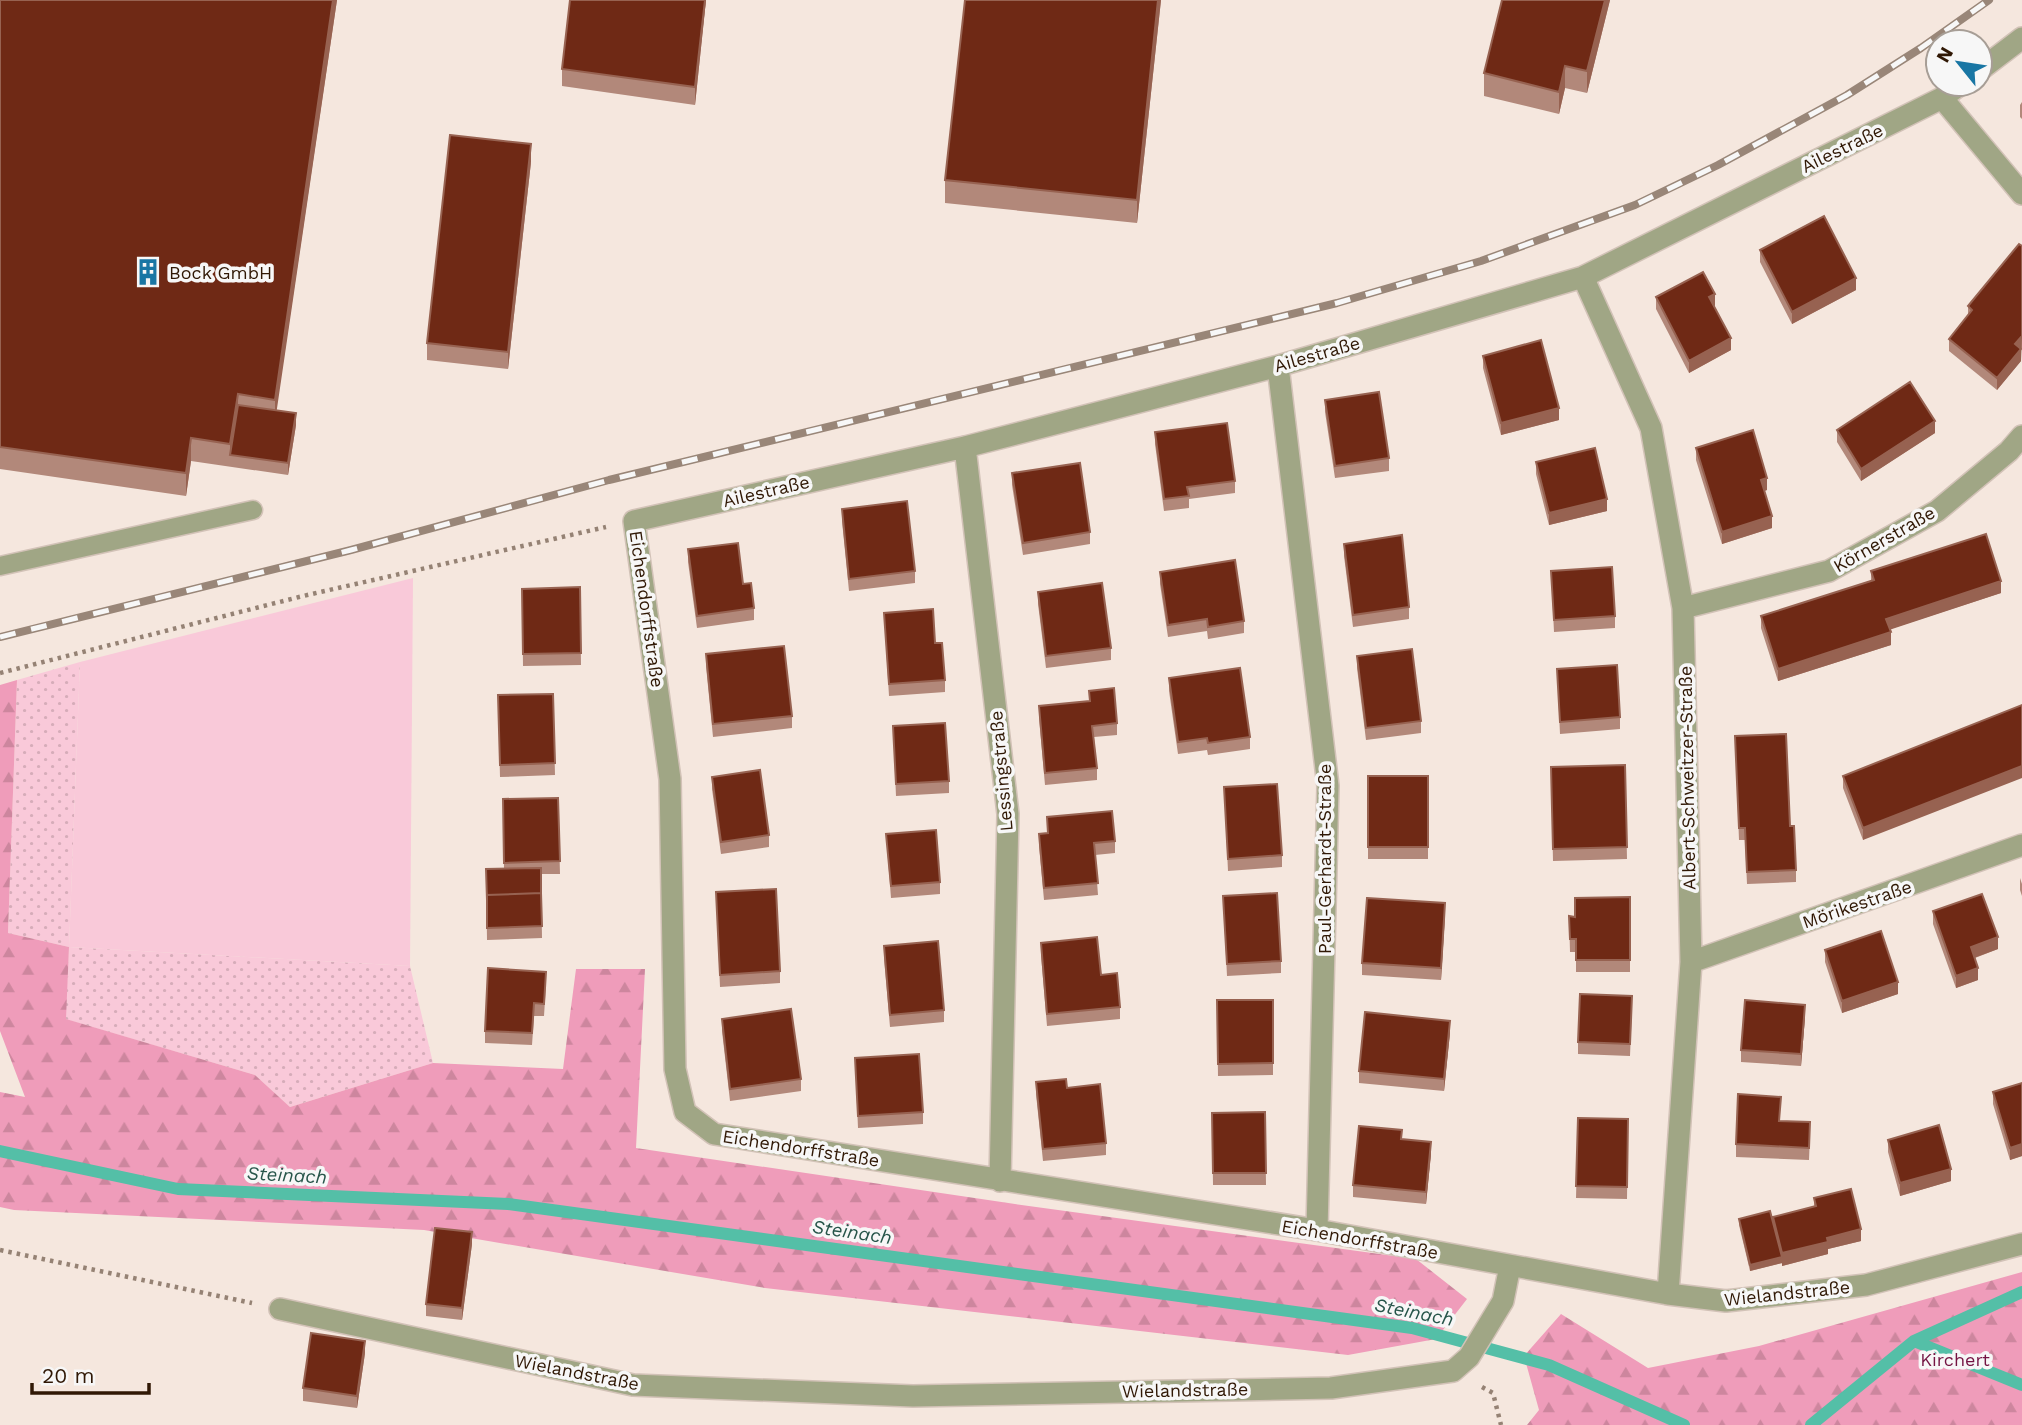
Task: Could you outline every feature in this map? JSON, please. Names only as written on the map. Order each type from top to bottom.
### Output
[{"type":"street","points":[[1994,59],[2022,38]]},
{"type":"street","points":[[1942,99],[2022,194]]},
{"type":"street","name":"Ailestraße","points":[[634,521],[965,447],[1278,366],[1583,278],[1942,99]]},
{"type":"street","name":"Albert-Schweitzer-Straße","points":[[1583,278],[1651,428],[1682,608],[1691,962],[1668,1294]]},
{"type":"street","name":"Paul-Gerhardt-Straße","points":[[1278,366],[1328,786],[1317,1230]]},
{"type":"street","name":"Körnerstraße","points":[[1682,608],[1829,571],[1937,511],[2009,451],[2022,436]]},
{"type":"street","name":"Lessingstraße","points":[[965,447],[1008,814],[1000,1181]]},
{"type":"street","name":"Eichendorffstraße","points":[[634,521],[670,779],[676,1069],[685,1112],[714,1134],[1317,1230],[1510,1266]]},
{"type":"street","name":"Mörikestraße","points":[[1691,962],[2022,845]]},
{"type":"street","name":"Wielandstraße","points":[[1510,1266],[1668,1294],[1726,1301],[1866,1285],[2022,1244]]},
{"type":"street","points":[[1461,1364],[1503,1301],[1510,1266]]},
{"type":"street","name":"Wielandstraße","points":[[280,1309],[633,1385],[927,1395],[1331,1388],[1461,1364]]},
{"type":"lane","points":[[0,566],[253,510]]},
{"type":"path","points":[[0,673],[303,596],[634,521]]},
{"type":"path","points":[[0,1250],[280,1309]]},
{"type":"path","points":[[1461,1364],[1493,1393],[1501,1425]]},
{"type":"shaded area","points":[[413,578],[410,966],[69,947],[80,662]]},
{"type":"shaded area","points":[[80,662],[69,947],[8,933],[17,680]]},
{"type":"shaded area","points":[[69,947],[410,966],[433,1063],[290,1107],[255,1075],[65,1019]]},
{"type":"green space","points":[[17,680],[8,933],[69,947],[66,1019],[255,1075],[290,1107],[433,1063],[563,1069],[576,969],[645,969],[636,1148],[1416,1259],[1467,1299],[1436,1339],[1348,1355],[765,1288],[424,1230],[14,1210],[0,1207],[0,1092],[25,1097],[0,1031],[0,685]]},
{"type":"green space","name":"Kirchert","points":[[2022,1272],[2022,1425],[1527,1425],[1539,1410],[1524,1356],[1561,1314],[1648,1368],[1759,1346]]},
{"type":"building","name":"Bock GmbH","points":[[0,0],[333,0],[275,400],[238,394],[230,444],[191,438],[186,473],[0,447]]},
{"type":"building","points":[[570,0],[705,0],[695,87],[562,69]]},
{"type":"building","points":[[965,0],[1158,0],[1137,200],[945,180]]},
{"type":"building","points":[[1502,0],[1605,0],[1587,71],[1565,66],[1559,92],[1484,73]]},
{"type":"building","points":[[450,135],[531,144],[508,352],[427,343]]},
{"type":"building","points":[[1824,216],[1856,278],[1792,312],[1760,250]]},
{"type":"building","points":[[2019,244],[2022,246],[2022,336],[2015,344],[2021,349],[1997,378],[1949,339],[1972,310],[1968,306]]},
{"type":"building","points":[[1703,272],[1715,294],[1709,297],[1731,338],[1689,361],[1656,297]]},
{"type":"building","points":[[1541,340],[1559,408],[1501,423],[1483,356]]},
{"type":"building","points":[[1910,382],[1935,421],[1861,469],[1837,430]]},
{"type":"building","points":[[1379,392],[1389,458],[1335,466],[1325,400]]},
{"type":"building","points":[[238,405],[296,413],[288,463],[230,455]]},
{"type":"building","points":[[1227,423],[1235,481],[1187,487],[1189,496],[1164,499],[1155,432]]},
{"type":"building","points":[[1753,430],[1767,478],[1761,480],[1772,516],[1722,532],[1696,448]]},
{"type":"building","points":[[1595,448],[1607,499],[1549,513],[1536,462]]},
{"type":"building","points":[[1080,463],[1090,532],[1023,543],[1012,473]]},
{"type":"building","points":[[907,501],[915,571],[849,579],[842,509]]},
{"type":"building","points":[[1986,534],[2001,581],[1886,619],[1891,632],[1778,669],[1761,616],[1874,580],[1871,571]]},
{"type":"building","points":[[1402,535],[1409,607],[1353,615],[1344,544]]},
{"type":"building","points":[[738,543],[743,584],[751,583],[754,608],[697,616],[688,549]]},
{"type":"building","points":[[1235,560],[1244,621],[1208,627],[1207,619],[1168,625],[1160,572]]},
{"type":"building","points":[[1612,567],[1615,616],[1554,620],[1551,571]]},
{"type":"building","points":[[1102,583],[1111,648],[1046,656],[1038,592]]},
{"type":"building","points":[[580,587],[581,653],[523,654],[522,589]]},
{"type":"building","points":[[933,609],[935,643],[942,643],[945,680],[889,684],[884,613]]},
{"type":"building","points":[[784,646],[792,716],[713,724],[706,654]]},
{"type":"building","points":[[1412,649],[1421,721],[1366,728],[1357,656]]},
{"type":"building","points":[[1617,665],[1620,717],[1560,722],[1557,669]]},
{"type":"building","points":[[1240,668],[1250,737],[1208,743],[1207,738],[1178,742],[1169,678]]},
{"type":"building","points":[[1114,688],[1117,723],[1092,726],[1097,768],[1045,773],[1039,706],[1090,701],[1089,691]]},
{"type":"building","points":[[553,694],[555,763],[500,765],[498,695]]},
{"type":"building","points":[[2022,705],[2022,766],[1863,828],[1843,776]]},
{"type":"building","points":[[945,723],[949,781],[896,784],[893,726]]},
{"type":"building","points":[[1786,734],[1790,826],[1794,826],[1796,870],[1747,872],[1745,828],[1739,828],[1735,736]]},
{"type":"building","points":[[1625,765],[1627,847],[1553,849],[1551,767]]},
{"type":"building","points":[[760,770],[769,835],[721,842],[712,777]]},
{"type":"building","points":[[1368,776],[1428,776],[1428,847],[1368,847]]},
{"type":"building","points":[[1277,784],[1282,855],[1228,859],[1224,787]]},
{"type":"building","points":[[558,798],[560,861],[504,863],[503,799]]},
{"type":"building","points":[[1112,811],[1115,841],[1094,843],[1098,883],[1044,888],[1039,834],[1048,833],[1047,817]]},
{"type":"building","points":[[936,830],[940,882],[891,886],[886,834]]},
{"type":"building","points":[[541,868],[541,893],[487,895],[487,900],[486,869]]},
{"type":"building","points":[[776,889],[780,971],[720,975],[716,892]]},
{"type":"building","points":[[541,893],[542,926],[487,928],[487,895]]},
{"type":"building","points":[[1277,893],[1281,961],[1227,964],[1223,896]]},
{"type":"building","points":[[1982,894],[1998,937],[1971,947],[1978,968],[1956,976],[1933,911]]},
{"type":"building","points":[[1630,897],[1630,960],[1576,960],[1576,939],[1570,939],[1569,916],[1575,917],[1575,898]]},
{"type":"building","points":[[1367,898],[1445,903],[1441,968],[1362,963]]},
{"type":"building","points":[[1881,931],[1898,982],[1842,1001],[1825,950]]},
{"type":"building","points":[[1097,937],[1101,975],[1117,973],[1120,1007],[1047,1014],[1041,943]]},
{"type":"building","points":[[938,941],[944,1010],[890,1015],[884,946]]},
{"type":"building","points":[[488,968],[546,972],[544,1004],[534,1003],[532,1033],[485,1031]]},
{"type":"building","points":[[1580,994],[1632,996],[1630,1044],[1578,1042]]},
{"type":"building","points":[[1217,1000],[1273,1000],[1273,1063],[1218,1064]]},
{"type":"building","points":[[1745,1000],[1805,1005],[1801,1054],[1741,1050]]},
{"type":"building","points":[[791,1009],[801,1079],[730,1089],[722,1019]]},
{"type":"building","points":[[1365,1012],[1450,1021],[1444,1079],[1359,1071]]},
{"type":"building","points":[[919,1054],[923,1112],[858,1116],[855,1058]]},
{"type":"building","points":[[1066,1079],[1067,1088],[1100,1084],[1106,1143],[1043,1149],[1036,1082]]},
{"type":"building","points":[[2022,1083],[2022,1144],[2010,1148],[1993,1092]]},
{"type":"building","points":[[1738,1094],[1781,1097],[1779,1121],[1810,1122],[1809,1148],[1736,1144]]},
{"type":"building","points":[[1265,1112],[1266,1173],[1213,1173],[1212,1113]]},
{"type":"building","points":[[1578,1118],[1628,1119],[1627,1187],[1576,1186]]},
{"type":"building","points":[[1939,1125],[1951,1169],[1900,1183],[1888,1140]]},
{"type":"building","points":[[1359,1126],[1402,1130],[1401,1139],[1431,1142],[1426,1192],[1353,1185]]},
{"type":"building","points":[[1851,1189],[1861,1229],[1827,1238],[1828,1242],[1782,1253],[1773,1217],[1816,1206],[1814,1198]]},
{"type":"building","points":[[1770,1211],[1782,1257],[1750,1265],[1739,1219]]},
{"type":"building","points":[[435,1228],[472,1232],[462,1308],[426,1304]]},
{"type":"building","points":[[311,1333],[365,1341],[357,1396],[303,1388]]},
{"type":"waterway","name":"Steinach","points":[[0,1151],[178,1189],[508,1204],[1412,1328],[1549,1365],[1684,1425]]},
{"type":"waterway","name":"Steinach","points":[[1811,1425],[1914,1341],[2022,1292]]},
{"type":"waterway","points":[[1914,1341],[2022,1385]]},
{"type":"railway","points":[[0,637],[351,550],[609,480],[1337,303],[1481,261],[1635,205],[1718,165],[1847,95],[1989,0]]},
{"type":"place","name":"Bock GmbH","points":[[148,272]]}]
